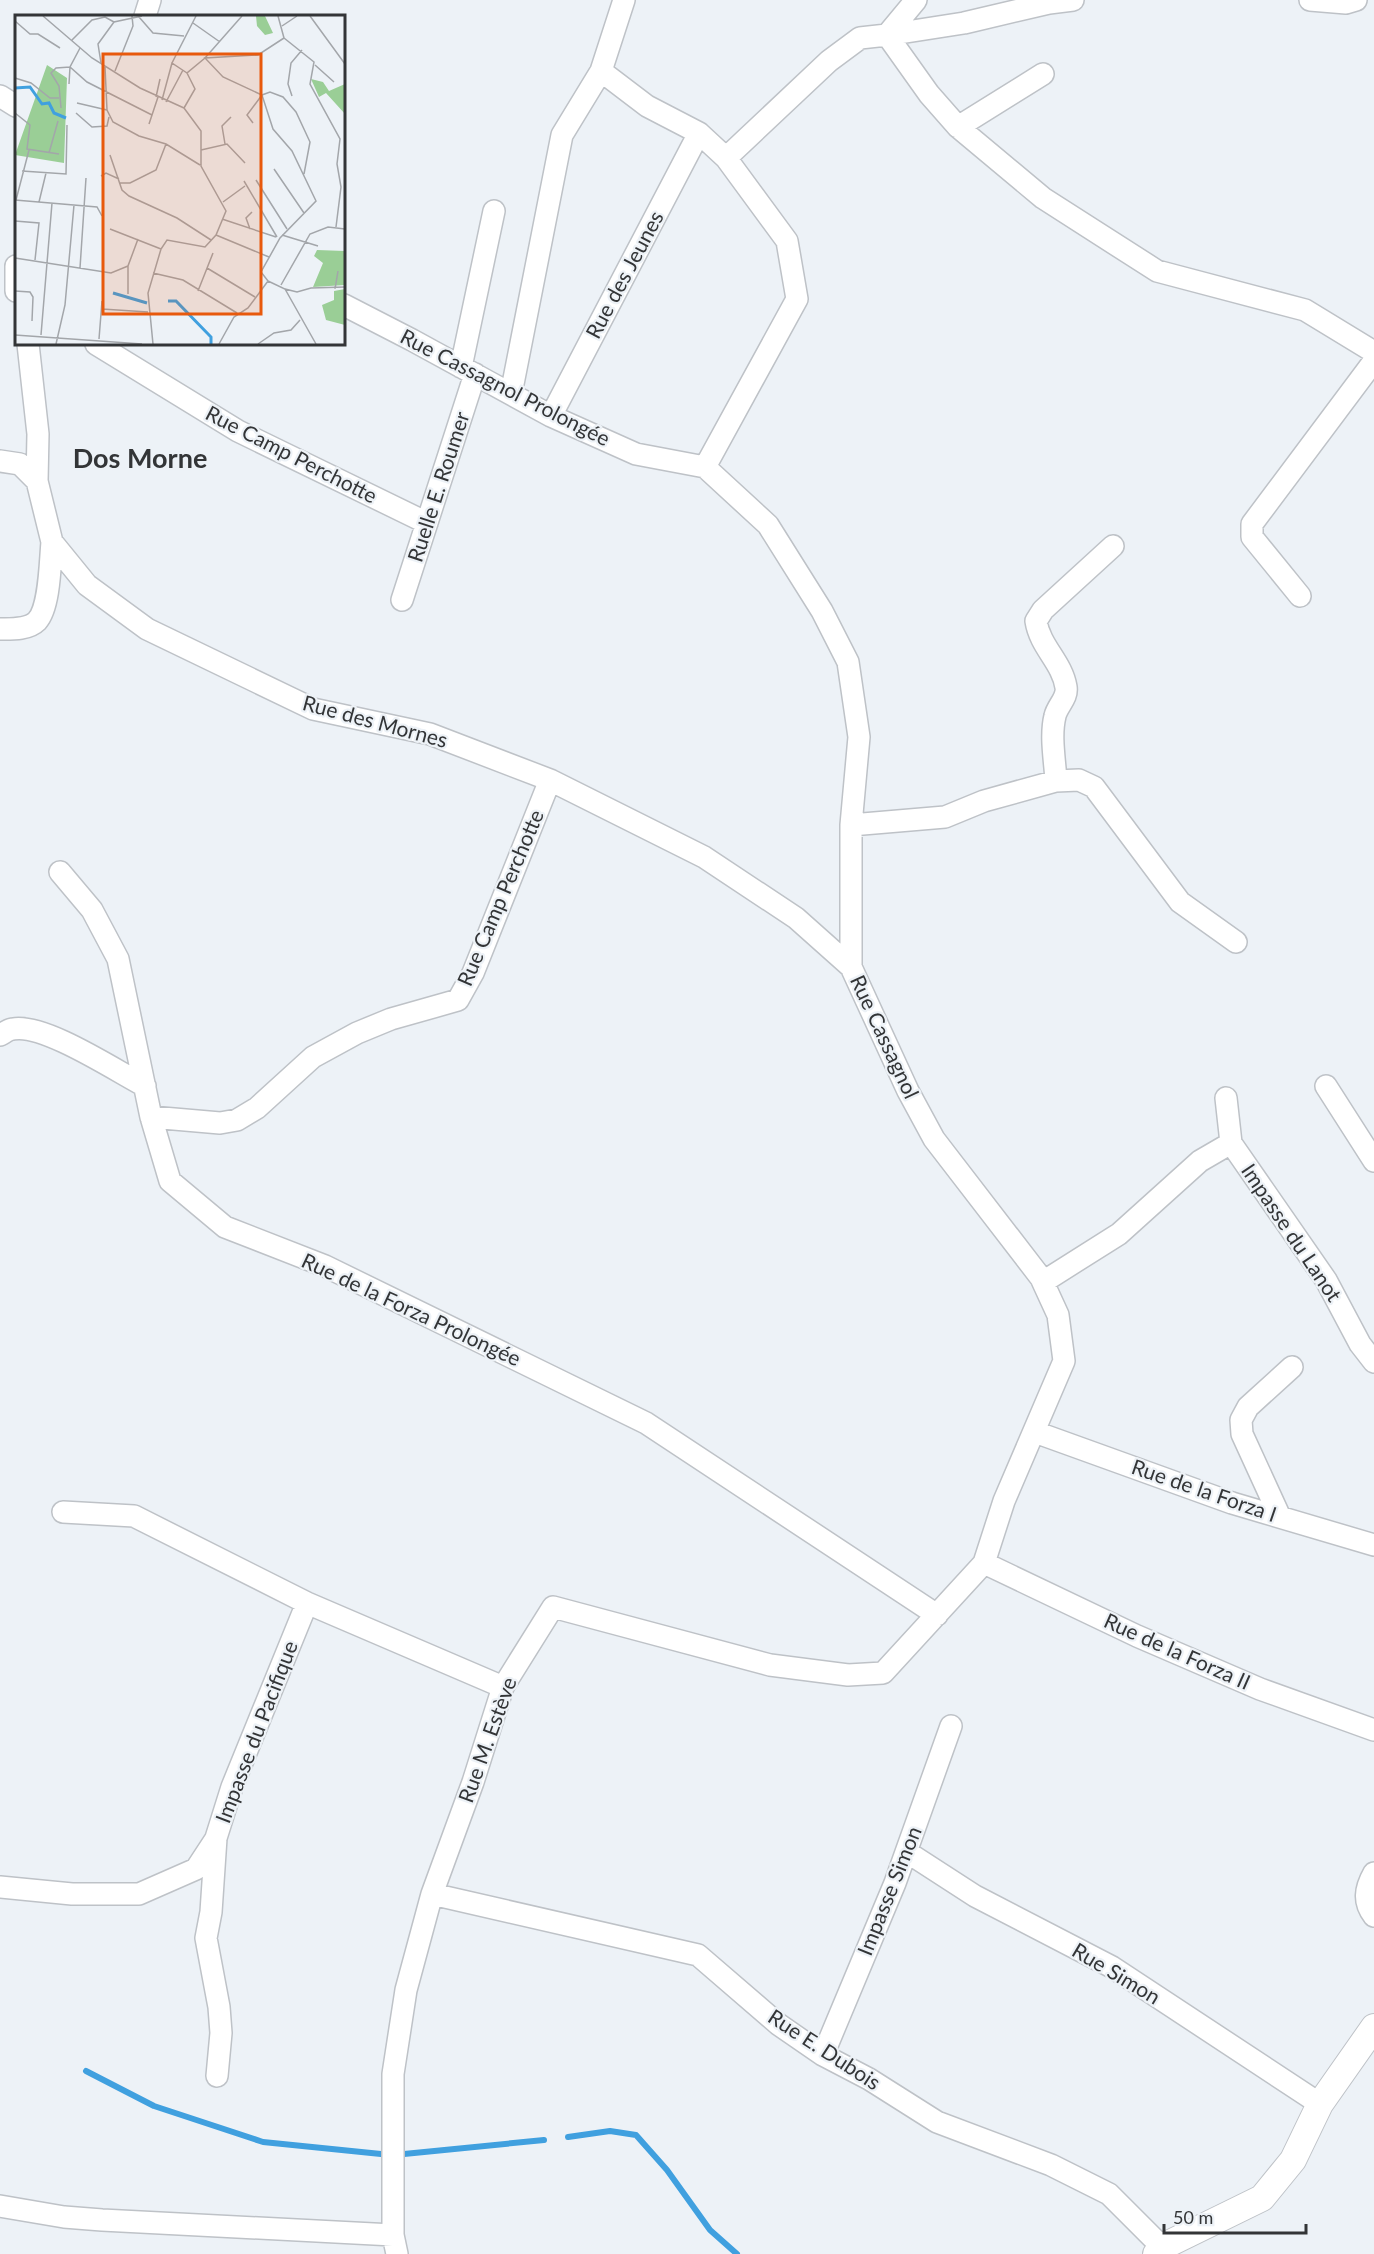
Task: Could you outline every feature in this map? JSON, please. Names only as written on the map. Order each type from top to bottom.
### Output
[{"type":"street","points":[[145,15],[150,0]]},
{"type":"street","points":[[511,394],[562,135],[601,71],[624,0]]},
{"type":"street","points":[[887,35],[916,0]]},
{"type":"street","points":[[726,158],[829,61],[860,38],[964,23],[1049,3],[1073,0]]},
{"type":"street","points":[[1310,0],[1346,3],[1356,0]]},
{"type":"street","points":[[887,35],[928,94],[958,127],[1043,198],[1157,271],[1305,309],[1374,352]]},
{"type":"street","points":[[601,71],[647,106],[699,133],[726,158],[787,242],[797,299],[705,467]]},
{"type":"street","points":[[958,127],[1043,74]]},
{"type":"street","points":[[0,96],[15,105]]},
{"type":"street","name":"Rue des Jeunes","points":[[551,416],[699,133]]},
{"type":"street","name":"Ruelle E. Roumer","points":[[402,600],[427,523],[468,370],[494,211]]},
{"type":"street","name":"Rue Cassagnol Prolongée","points":[[345,306],[551,416],[636,454],[705,467]]},
{"type":"street","name":"Rue des Mornes","points":[[28,345],[38,434],[37,481],[52,542],[87,585],[147,629],[314,709],[430,734],[550,780],[704,857],[796,918],[851,967]]},
{"type":"street","name":"Rue Camp Perchotte","points":[[98,345],[238,431],[427,523]]},
{"type":"street","points":[[1300,596],[1252,537],[1252,524],[1374,361]]},
{"type":"street","points":[[0,461],[20,464],[37,481]]},
{"type":"street","name":"Rue Cassagnol","points":[[705,467],[768,525],[822,611],[848,662],[859,737],[852,825],[851,967],[908,1091],[934,1139],[1043,1282],[1058,1316],[1064,1361],[1004,1501],[984,1563]]},
{"type":"street","points":[[0,629],[21,628],[36,622],[45,607],[52,542]]},
{"type":"street","points":[[1056,781],[1054,719],[1057,708],[1066,694],[1066,686],[1061,672],[1038,634],[1036,621],[1043,610],[1113,546]]},
{"type":"street","name":"Rue Camp Perchotte","points":[[151,1117],[220,1123],[237,1120],[257,1108],[313,1057],[330,1047],[391,1019],[458,1000],[473,973],[550,780]]},
{"type":"street","points":[[852,825],[945,817],[984,801],[1056,781],[1079,780],[1094,787],[1180,902],[1236,942]]},
{"type":"street","name":"Rue de la Forza Prolongée","points":[[60,872],[92,910],[118,959],[151,1117],[170,1180],[225,1227],[325,1266],[646,1423],[937,1615]]},
{"type":"street","points":[[0,1035],[12,1029],[31,1029],[59,1039],[145,1086]]},
{"type":"street","points":[[1326,1086],[1374,1161]]},
{"type":"street","name":"Impasse du Lanot","points":[[1226,1098],[1231,1143],[1326,1280],[1360,1344],[1374,1362]]},
{"type":"street","points":[[1043,1282],[1119,1234],[1200,1161],[1231,1143]]},
{"type":"street","points":[[1281,1517],[1242,1434],[1241,1420],[1248,1407],[1292,1367]]},
{"type":"street","name":"Rue de la Forza I","points":[[1035,1432],[1232,1503],[1374,1545]]},
{"type":"street","points":[[63,1512],[134,1516],[307,1603],[503,1687]]},
{"type":"street","name":"Rue M. Estève","points":[[395,2244],[393,2074],[406,1990],[432,1894],[473,1782],[503,1687],[553,1608],[770,1665],[848,1675],[883,1673],[984,1563]]},
{"type":"street","name":"Rue de la Forza II","points":[[984,1563],[1137,1636],[1239,1680],[1374,1730]]},
{"type":"street","name":"Impasse du Pacifique","points":[[217,2076],[221,2033],[219,2007],[206,1938],[211,1912],[216,1838],[232,1787],[307,1603]]},
{"type":"street","name":"Impasse Simon","points":[[823,2055],[907,1852],[951,1726]]},
{"type":"street","points":[[0,1887],[72,1894],[139,1894],[196,1869],[216,1838]]},
{"type":"street","name":"Rue Simon","points":[[907,1852],[975,1896],[1112,1967],[1320,2104]]},
{"type":"street","points":[[1374,1873],[1367,1885],[1366,1906],[1374,1916]]},
{"type":"street","name":"Rue E. Dubois","points":[[432,1894],[698,1955],[778,2024],[823,2055],[869,2079],[937,2122],[1051,2165],[1109,2194],[1159,2251]]},
{"type":"street","points":[[1159,2251],[1262,2199],[1293,2160],[1320,2104],[1374,2027]]},
{"type":"street","points":[[0,2206],[64,2217],[395,2244]]},
{"type":"waterway","points":[[86,2071],[154,2106],[263,2142],[381,2154]]},
{"type":"waterway","points":[[568,2137],[610,2131],[636,2135],[667,2170],[710,2230],[737,2254]]},
{"type":"waterway","points":[[404,2154],[544,2140]]},
{"type":"district","name":"Dos Morne","points":[[140,459]]}]
